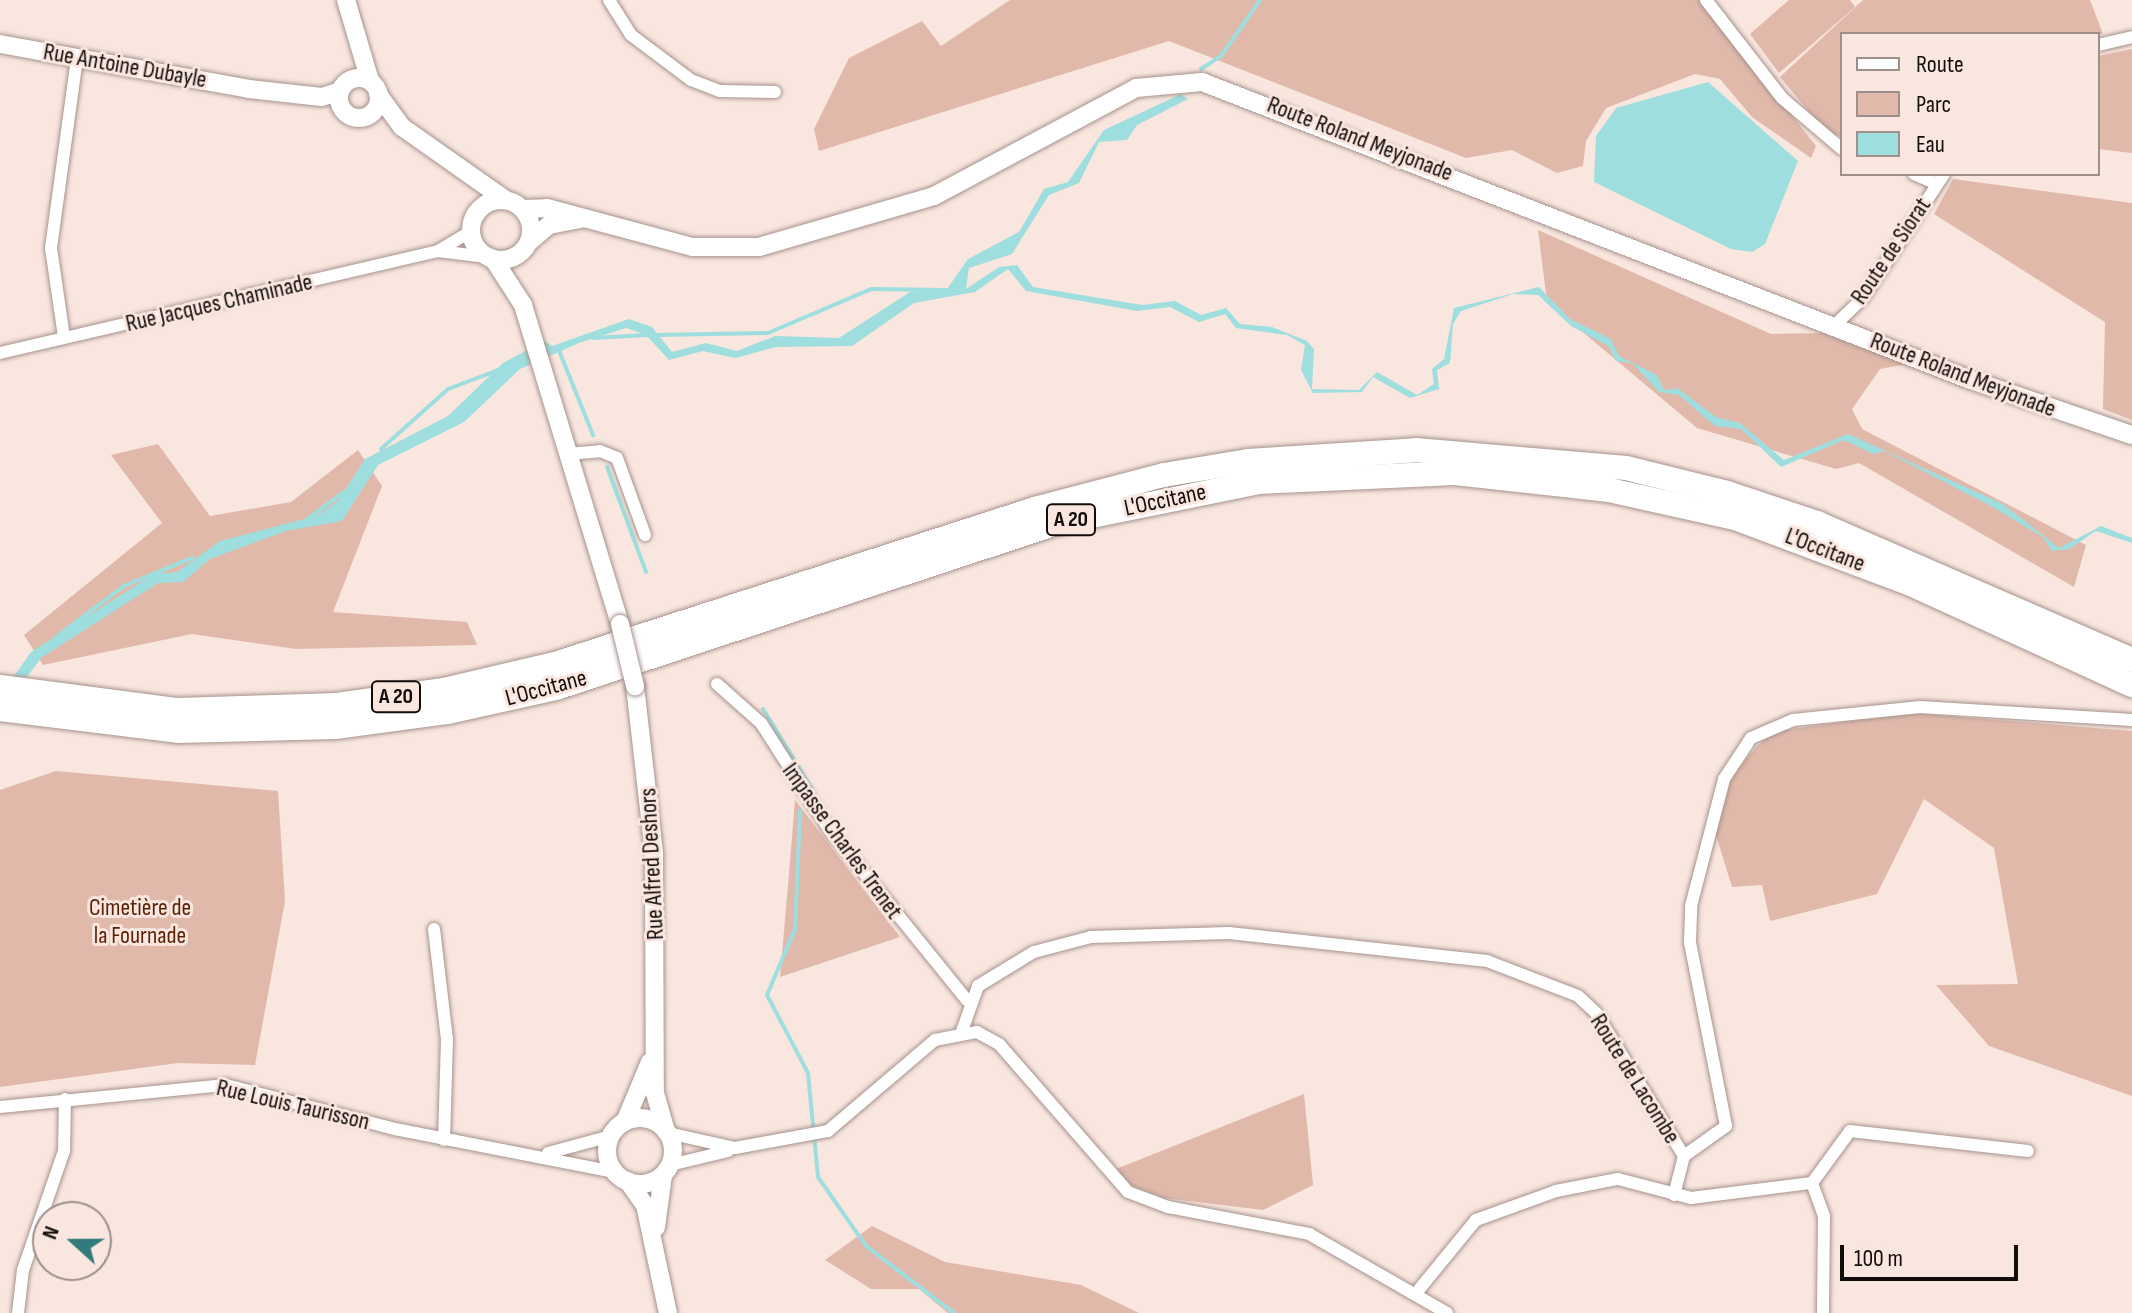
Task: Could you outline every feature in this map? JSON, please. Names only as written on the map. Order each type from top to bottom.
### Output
[{"type":"highway","name":"L'Occitane","points":[[0,687],[178,710],[337,705],[444,690],[555,664],[1038,508],[1164,475],[1248,461],[1416,450],[1626,468],[1727,493],[1817,523],[2132,660]]},
{"type":"highway","name":"L'Occitane","points":[[0,709],[178,731],[335,727],[448,712],[556,688],[1057,523],[1258,482],[1455,473],[1609,490],[1735,518],[1911,584],[2132,685]]},
{"type":"main road","points":[[341,3],[353,49],[345,85],[355,115]]},
{"type":"main road","points":[[341,3],[374,88],[355,115]]},
{"type":"main road","name":"Rue Antoine Dubayle","points":[[0,44],[249,89],[394,124],[515,204]]},
{"type":"main road","name":"Route Roland Meyjonade","points":[[515,204],[693,247],[759,247],[811,236],[987,173],[1136,88],[1185,79],[1241,93],[1835,325],[2132,435]]},
{"type":"main road","name":"Rue Antoine Dubayle","points":[[249,89],[322,97],[345,85],[374,88],[394,124]]},
{"type":"main road","name":"Rue Antoine Dubayle","points":[[454,166],[473,223],[491,259],[523,305]]},
{"type":"main road","points":[[473,223],[515,204],[528,245],[523,305],[568,454]]},
{"type":"main road","points":[[491,259],[528,245],[549,225],[583,218]]},
{"type":"main road","name":"Rue Alfred Deshors","points":[[568,454],[620,624],[635,686],[653,828],[655,1093],[667,1132]]},
{"type":"main road","points":[[654,1044],[625,1122],[611,1136],[621,1176],[645,1205],[668,1313]]},
{"type":"main road","points":[[625,1122],[652,1120],[667,1132],[666,1170],[655,1246]]},
{"type":"main road","points":[[621,1176],[666,1170]]},
{"type":"street","points":[[609,0],[631,35],[691,80],[720,91],[775,92]]},
{"type":"street","points":[[1706,0],[1782,98],[1840,147]]},
{"type":"street","points":[[2100,45],[2132,37]]},
{"type":"street","points":[[64,337],[51,248],[77,58]]},
{"type":"street","name":"Route de Siorat","points":[[1835,325],[1862,299],[1940,179]]},
{"type":"street","name":"Rue Jacques Chaminade","points":[[438,251],[473,223]]},
{"type":"street","name":"Rue Jacques Chaminade","points":[[0,353],[438,251],[491,259]]},
{"type":"street","points":[[568,454],[600,451],[617,458],[645,535]]},
{"type":"street","name":"Impasse Charles Trenet","points":[[717,684],[761,723],[823,821],[967,1000]]},
{"type":"street","name":"Route de Lacombe","points":[[967,1000],[1034,952],[1091,937],[1229,933],[1487,961],[1578,996],[1596,1013],[1684,1156],[1726,1126],[1690,942],[1691,906],[1724,779],[1751,738],[1793,720],[1920,707],[2132,720]]},
{"type":"street","points":[[434,929],[447,1039],[444,1140]]},
{"type":"street","points":[[962,1031],[967,1000]]},
{"type":"street","points":[[666,1170],[735,1148],[828,1131],[935,1040],[962,1031],[999,1044],[1128,1192],[1168,1207],[1309,1234],[1417,1292],[1447,1313]]},
{"type":"street","name":"Rue Louis Taurisson","points":[[0,1107],[226,1085],[444,1140],[536,1154]]},
{"type":"street","points":[[18,1313],[23,1270],[64,1151],[65,1099]]},
{"type":"street","points":[[1417,1292],[1476,1220],[1606,1179],[1674,1195],[1812,1183],[1850,1131],[2028,1151]]},
{"type":"street","points":[[667,1132],[735,1148]]},
{"type":"street","points":[[536,1154],[592,1146],[611,1136]]},
{"type":"street","points":[[536,1154],[621,1176]]},
{"type":"street","points":[[1674,1195],[1684,1156]]},
{"type":"street","points":[[1812,1183],[1824,1216],[1823,1313]]},
{"type":"green space","points":[[1010,0],[1701,0],[1816,146],[1811,158],[1752,117],[1720,79],[1695,74],[1606,108],[1586,141],[1583,166],[1557,173],[1512,150],[1466,158],[1169,41],[819,151],[814,129],[849,58],[922,21],[941,46]]},
{"type":"green space","points":[[1789,0],[1850,0],[1855,7],[1779,73],[1750,34]]},
{"type":"green space","points":[[1863,0],[2090,0],[2103,34],[1840,32],[1840,136],[1826,132],[1780,77]]},
{"type":"green space","points":[[2132,49],[2132,153],[2100,149],[2100,56]]},
{"type":"green space","points":[[1953,179],[2132,203],[2132,420],[2103,409],[2105,322],[1934,214]]},
{"type":"green space","points":[[1538,230],[1771,334],[1824,333],[1907,364],[1880,369],[1852,409],[1862,429],[2086,545],[2074,587],[1859,463],[1836,469],[1697,428],[1547,302]]},
{"type":"green space","points":[[158,444],[210,516],[291,502],[358,450],[382,486],[333,612],[467,622],[477,645],[296,649],[192,634],[43,665],[24,635],[162,523],[111,455]]},
{"type":"green space","points":[[1911,713],[2132,731],[2132,1096],[1989,1046],[1936,985],[2018,984],[1994,848],[1924,799],[1877,894],[1770,921],[1762,885],[1732,887],[1715,832],[1732,776],[1757,746],[1776,731]]},
{"type":"green space","name":"Cimetière de la Fournade","points":[[56,771],[278,791],[285,901],[255,1065],[178,1063],[0,1087],[0,790]]},
{"type":"green space","points":[[795,800],[900,937],[780,977],[789,874]]},
{"type":"green space","points":[[1304,1094],[1313,1185],[1263,1210],[1164,1198],[1132,1186],[1116,1169]]},
{"type":"green space","points":[[872,1226],[945,1262],[1081,1285],[1139,1313],[948,1313],[919,1289],[871,1289],[825,1260]]},
{"type":"water","points":[[1708,82],[1798,161],[1765,244],[1752,252],[1731,249],[1594,182],[1596,136],[1616,108]]},
{"type":"water","points":[[1181,94],[1188,99],[1137,125],[1127,140],[1099,142],[1079,183],[1049,195],[1012,254],[969,268],[966,289],[999,267],[1017,265],[1033,287],[1142,305],[1175,301],[1201,315],[1226,308],[1240,324],[1272,327],[1307,341],[1314,349],[1312,389],[1359,390],[1377,372],[1417,395],[1434,384],[1432,369],[1444,359],[1454,308],[1539,287],[1570,319],[1611,339],[1619,356],[1657,375],[1664,390],[1677,388],[1716,417],[1740,423],[1784,460],[1848,434],[2003,504],[2059,548],[2101,526],[2132,538],[2132,543],[2096,531],[2069,549],[2052,551],[2043,537],[1989,505],[1884,451],[1873,454],[1844,440],[1781,467],[1741,429],[1715,426],[1679,395],[1659,392],[1632,363],[1616,361],[1608,346],[1571,326],[1538,295],[1513,294],[1461,311],[1453,324],[1450,363],[1437,370],[1439,389],[1410,398],[1373,377],[1362,392],[1313,393],[1301,370],[1305,345],[1287,335],[1236,328],[1225,314],[1199,322],[1170,307],[1137,311],[1026,291],[1008,269],[975,292],[914,303],[852,346],[776,347],[735,358],[703,351],[669,360],[646,335],[626,328],[579,343],[520,369],[464,422],[378,465],[342,521],[286,531],[210,559],[183,582],[158,583],[41,658],[27,677],[14,676],[31,652],[154,574],[177,572],[220,541],[316,516],[337,502],[365,459],[448,416],[503,363],[544,341],[552,346],[629,319],[652,327],[672,352],[706,343],[737,351],[775,336],[839,338],[910,292],[947,289],[968,259],[1019,232],[1044,189],[1068,182],[1104,130]]},
{"type":"waterway","points":[[1201,69],[1221,56],[1260,0]]},
{"type":"waterway","points":[[656,335],[768,333],[871,289],[946,290]]},
{"type":"waterway","points":[[593,338],[647,335]]},
{"type":"waterway","points":[[558,348],[593,435]]},
{"type":"waterway","points":[[381,449],[448,389],[501,369]]},
{"type":"waterway","points":[[607,467],[646,572]]},
{"type":"waterway","points":[[306,520],[344,492]]},
{"type":"waterway","points":[[56,637],[124,586],[192,558]]},
{"type":"waterway","points":[[763,709],[812,789]]},
{"type":"waterway","points":[[800,811],[795,929],[767,995],[808,1073],[818,1177],[866,1246],[954,1313]]}]
